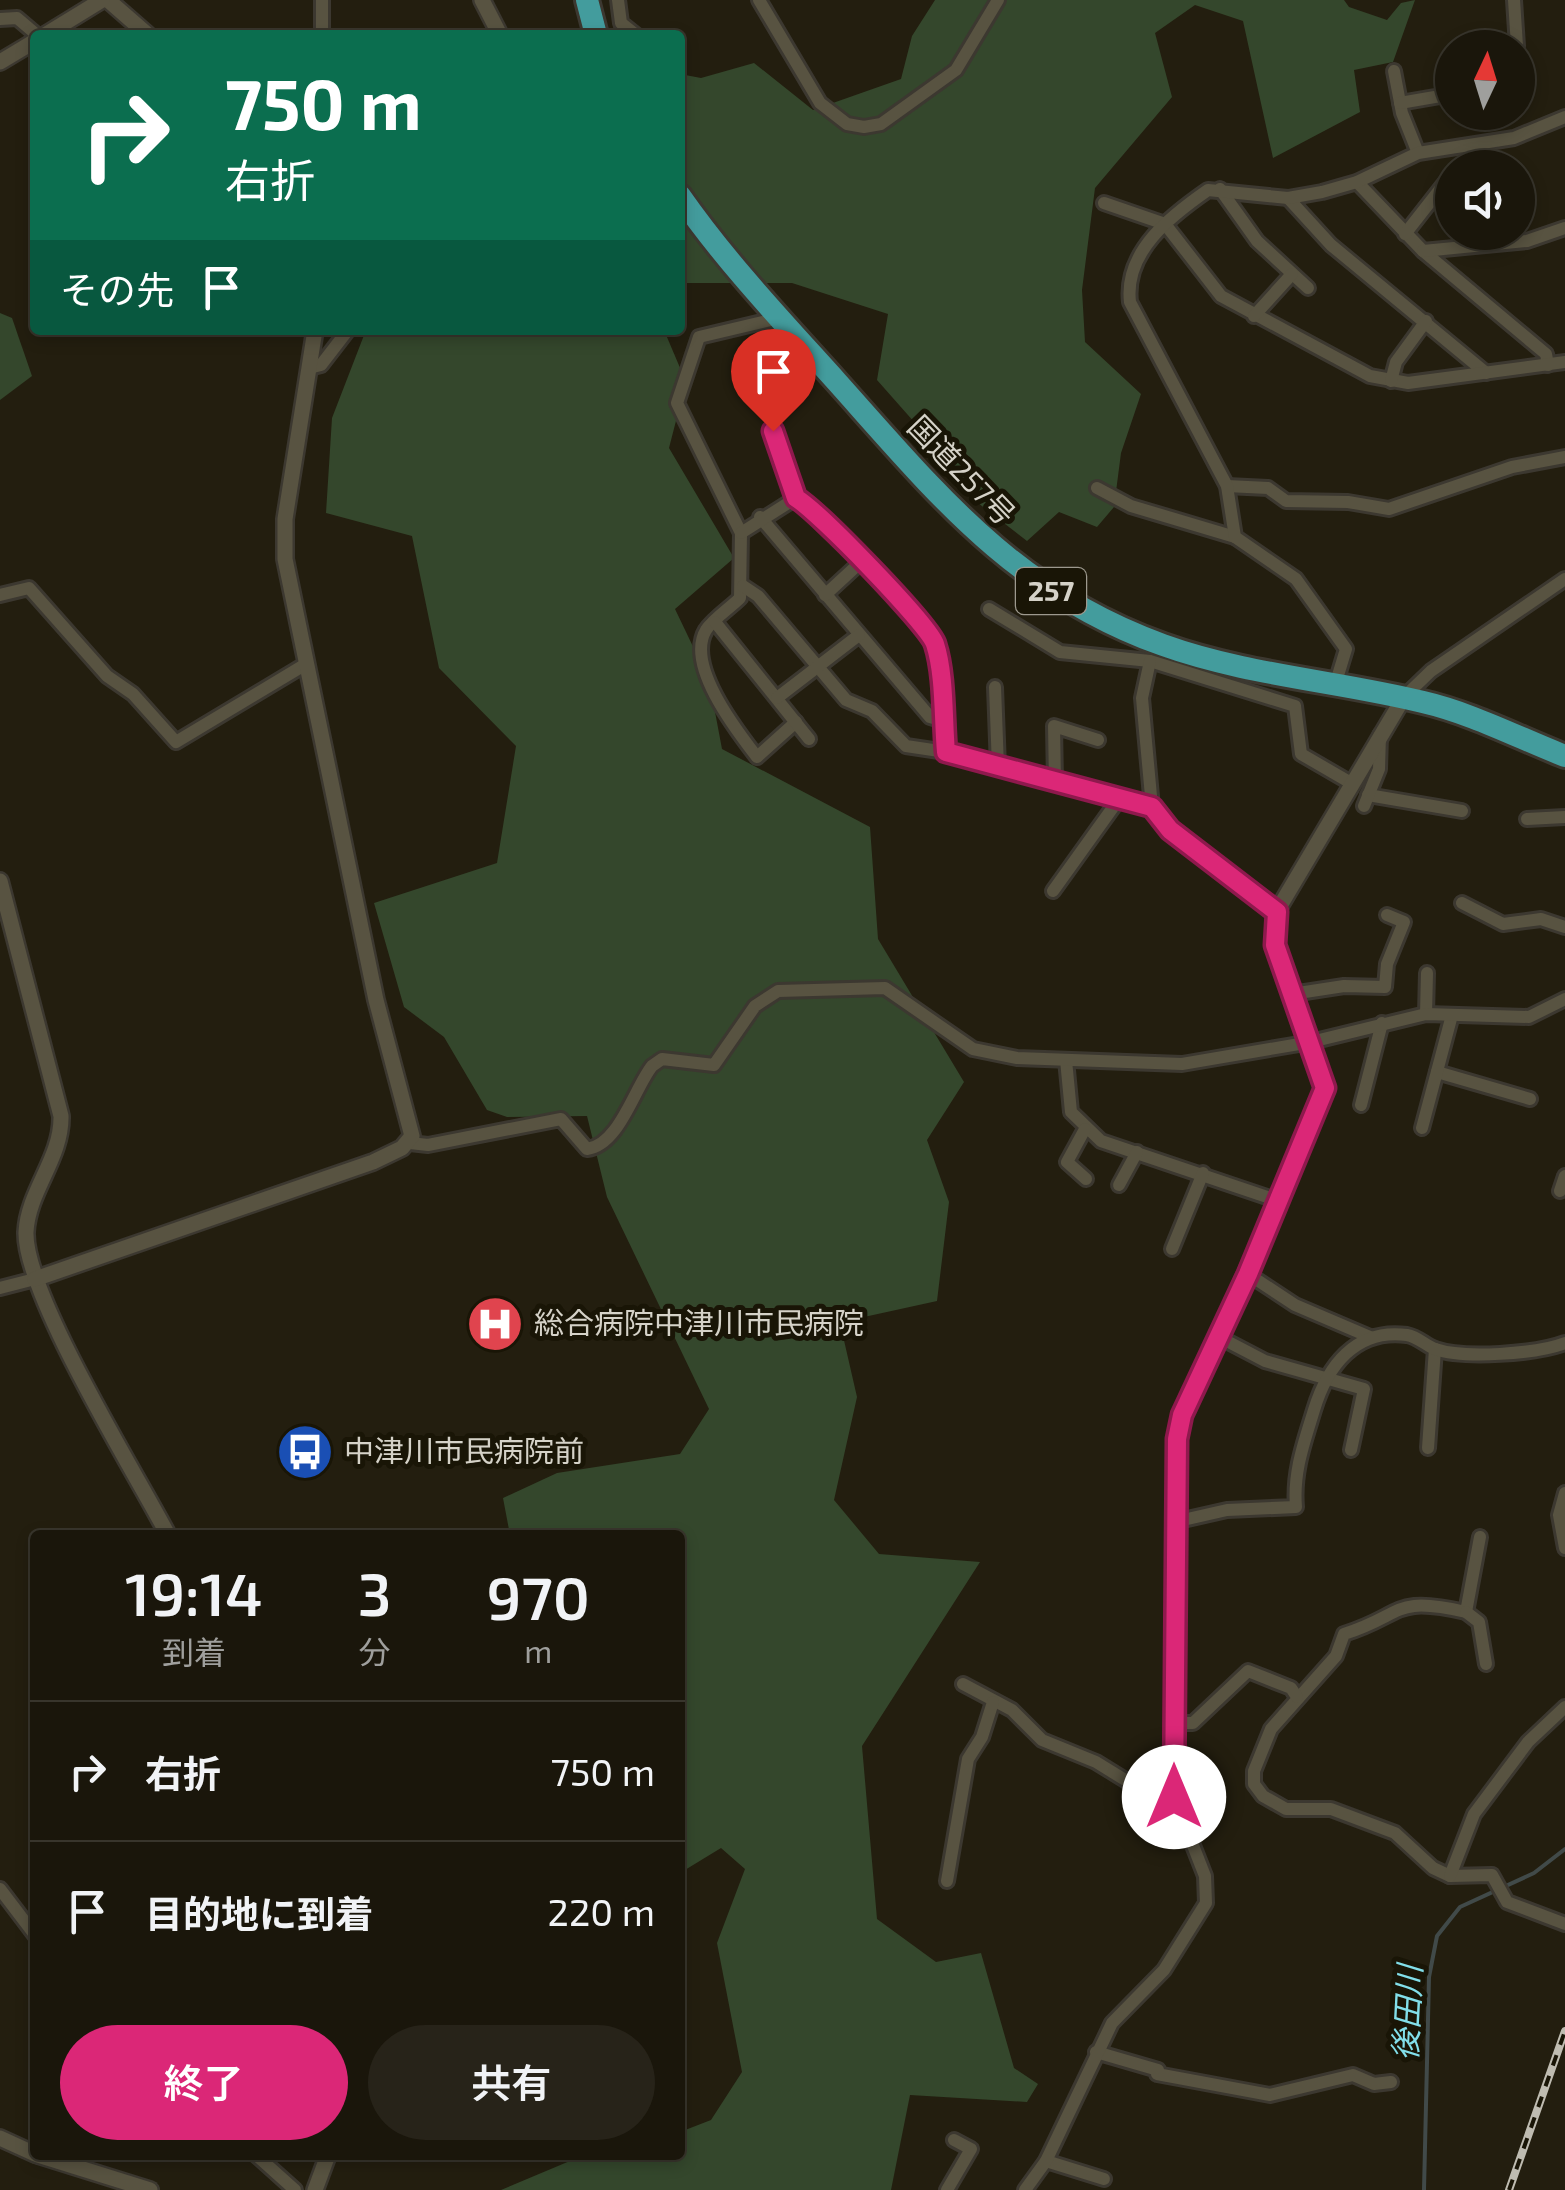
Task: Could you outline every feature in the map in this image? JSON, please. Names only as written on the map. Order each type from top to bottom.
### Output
[{"type":"highway","points":[[587,0],[595,30]]},
{"type":"highway","name":"国道257号","points":[[685,202],[779,318],[947,505],[1023,573],[1118,628],[1168,647],[1404,697],[1565,756]]},
{"type":"street","points":[[51,30],[105,0],[142,30]]},
{"type":"street","points":[[322,0],[322,30]]},
{"type":"street","points":[[482,0],[497,30]]},
{"type":"street","points":[[618,0],[621,23],[630,30]]},
{"type":"street","points":[[759,0],[820,102],[847,124],[864,126],[881,124],[956,70],[998,0]]},
{"type":"street","points":[[1514,0],[1516,30]]},
{"type":"street","points":[[0,19],[17,18],[31,30]]},
{"type":"street","points":[[0,62],[30,43]]},
{"type":"street","points":[[1394,71],[1400,103],[1418,152]]},
{"type":"street","points":[[1400,103],[1435,97]]},
{"type":"street","points":[[1235,537],[1226,486],[1130,302],[1128,288],[1156,228],[1208,190],[1288,198],[1357,182],[1418,152],[1514,138],[1565,117]]},
{"type":"street","points":[[1357,182],[1423,251],[1546,354],[1548,364]]},
{"type":"street","points":[[1220,189],[1257,242],[1308,288]]},
{"type":"street","points":[[1405,234],[1435,196]]},
{"type":"street","points":[[1288,198],[1331,245],[1486,372]]},
{"type":"street","points":[[1104,204],[1165,224],[1202,277],[1221,296],[1344,366],[1390,381],[1565,362]]},
{"type":"street","points":[[1423,251],[1527,240],[1565,228]]},
{"type":"street","points":[[1254,316],[1292,274]]},
{"type":"street","points":[[779,318],[699,337],[678,404],[741,534],[740,598],[706,629],[701,646],[717,704],[757,757],[796,722]]},
{"type":"street","points":[[1390,381],[1396,362],[1426,321]]},
{"type":"street","points":[[313,335],[284,540],[289,586],[376,1000],[411,1128],[410,1143]]},
{"type":"street","points":[[309,368],[321,365],[344,335]]},
{"type":"street","points":[[773,431],[796,498],[810,506],[863,560],[934,641],[946,752]]},
{"type":"street","points":[[1226,486],[1268,488],[1286,501],[1348,502],[1388,510],[1512,468],[1565,457]]},
{"type":"street","points":[[1097,488],[1131,506],[1235,537],[1296,579],[1346,649],[1336,682]]},
{"type":"street","points":[[741,534],[796,498]]},
{"type":"street","points":[[760,518],[930,717],[944,722]]},
{"type":"street","points":[[826,595],[863,560]]},
{"type":"street","points":[[1025,2190],[1046,2161],[1112,2023],[1164,1970],[1206,1903],[1205,1876],[1174,1797],[1174,1522],[1182,1415],[1248,1274],[1325,1088],[1273,934],[1277,912],[1404,697],[1430,672],[1565,579]]},
{"type":"street","points":[[743,586],[758,596],[846,700],[872,711],[906,746],[946,752],[1152,807]]},
{"type":"street","points":[[0,595],[29,588],[107,676],[133,694],[176,742],[306,664]]},
{"type":"street","points":[[989,609],[1060,652],[1150,661],[1295,706],[1301,754],[1351,782]]},
{"type":"street","points":[[715,622],[809,739]]},
{"type":"street","points":[[777,698],[859,635]]},
{"type":"street","points":[[1150,661],[1142,698],[1152,807],[1170,830],[1277,912]]},
{"type":"street","points":[[995,687],[998,767]]},
{"type":"street","points":[[1055,782],[1054,726],[1098,740]]},
{"type":"street","points":[[1380,735],[1379,769],[1366,801],[1462,811]]},
{"type":"street","points":[[1053,891],[1119,799]]},
{"type":"street","points":[[1527,819],[1557,821],[1565,817]]},
{"type":"street","points":[[0,881],[61,1116],[59,1140],[28,1219],[28,1257],[35,1279],[165,1530]]},
{"type":"street","points":[[1462,904],[1503,924],[1541,919],[1565,927]]},
{"type":"street","points":[[1292,994],[1344,986],[1385,987],[1386,964],[1404,922],[1387,915]]},
{"type":"street","points":[[1426,1014],[1427,973]]},
{"type":"street","points":[[0,1288],[372,1162],[410,1143],[428,1145],[561,1119],[587,1148],[596,1148],[611,1135],[652,1066],[662,1059],[714,1065],[755,1006],[778,992],[885,988],[973,1049],[1017,1058],[1182,1064],[1311,1042],[1426,1014],[1529,1017],[1565,999]]},
{"type":"street","points":[[1422,1128],[1452,1015]]},
{"type":"street","points":[[1360,1106],[1382,1023]]},
{"type":"street","points":[[1066,1060],[1071,1112],[1101,1140],[1279,1201]]},
{"type":"street","points":[[1438,1072],[1530,1100]]},
{"type":"street","points":[[1085,1129],[1067,1162],[1086,1179]]},
{"type":"street","points":[[1119,1185],[1137,1152]]},
{"type":"street","points":[[1172,1250],[1203,1173]]},
{"type":"street","points":[[1560,1191],[1565,1176]]},
{"type":"street","points":[[1248,1274],[1340,1328],[1377,1338]]},
{"type":"street","points":[[1174,1522],[1227,1510],[1296,1507],[1293,1477],[1326,1377],[1356,1345],[1377,1338],[1413,1336],[1435,1349],[1502,1352],[1565,1343]]},
{"type":"street","points":[[1219,1337],[1266,1361],[1364,1389],[1351,1450]]},
{"type":"street","points":[[1428,1448],[1435,1349]]},
{"type":"street","points":[[1565,1493],[1559,1515],[1565,1548]]},
{"type":"street","points":[[1466,1612],[1480,1537]]},
{"type":"street","points":[[1486,1664],[1479,1622],[1466,1612],[1414,1602],[1392,1610],[1366,1630],[1344,1634],[1336,1656],[1272,1729],[1254,1771],[1254,1784],[1263,1796],[1286,1809],[1331,1809],[1396,1833],[1433,1868],[1450,1876],[1492,1875],[1503,1897],[1516,1908],[1565,1924]]},
{"type":"street","points":[[1174,1724],[1193,1724],[1248,1671],[1291,1688],[1297,1696]]},
{"type":"street","points":[[964,1684],[1012,1710],[1042,1740],[1096,1762],[1156,1799],[1174,1797]]},
{"type":"street","points":[[947,1881],[968,1759],[982,1737],[992,1702]]},
{"type":"street","points":[[1450,1876],[1474,1814],[1528,1742],[1565,1707]]},
{"type":"street","points":[[0,1889],[30,1928]]},
{"type":"street","points":[[1096,2052],[1158,2070],[1157,2074],[1270,2095],[1353,2075],[1374,2084],[1391,2082]]},
{"type":"street","points":[[0,2138],[30,2151]]},
{"type":"street","points":[[947,2190],[971,2148],[954,2140]]},
{"type":"street","points":[[55,2160],[150,2190]]},
{"type":"street","points":[[262,2160],[295,2190]]},
{"type":"street","points":[[315,2190],[326,2160]]},
{"type":"street","points":[[1046,2161],[1104,2179]]},
{"type":"green space","points":[[935,0],[1344,0],[1349,7],[1387,20],[1401,3],[1415,0],[1393,62],[1354,70],[1360,112],[1273,158],[1243,21],[1195,5],[1155,33],[1172,97],[1095,188],[1082,290],[1085,342],[1141,394],[1121,453],[1114,507],[1097,527],[1059,512],[1027,541],[964,492],[938,449],[877,380],[888,314],[792,283],[685,283],[685,75],[701,78],[754,63],[813,110],[901,79],[912,36]]},
{"type":"green space","points":[[0,313],[12,318],[32,376],[0,400]]},
{"type":"green space","points":[[364,335],[666,335],[686,382],[669,448],[734,558],[675,609],[709,680],[722,749],[870,827],[878,939],[964,1082],[927,1140],[949,1202],[937,1301],[864,1317],[843,1336],[857,1397],[834,1500],[879,1554],[980,1562],[862,1746],[877,1919],[936,1962],[981,1953],[1014,2068],[1038,2084],[1027,2102],[910,2095],[891,2190],[501,2190],[572,2160],[685,2160],[685,2130],[711,2120],[742,2072],[717,1943],[745,1869],[721,1848],[685,1870],[685,1530],[509,1530],[503,1498],[557,1473],[680,1454],[709,1409],[607,1197],[587,1116],[507,1117],[487,1110],[444,1037],[404,1007],[374,903],[497,863],[516,746],[439,668],[412,536],[326,513],[332,418]]},
{"type":"waterway","name":"後田川","points":[[1424,2190],[1429,1977],[1437,1936],[1460,1907],[1534,1873],[1565,1849]]},
{"type":"railway","points":[[1509,2190],[1565,2031]]},
{"type":"place","name":"総合病院中津川市民病院","points":[[495,1324]]},
{"type":"place","name":"中津川市民病院前","points":[[305,1452]]},
{"type":"route","points":[[773,431],[796,498],[810,506],[863,560],[934,641],[946,752],[1152,807],[1170,830],[1277,912],[1275,945],[1325,1088],[1248,1274],[1182,1415],[1177,1439],[1174,1522],[1174,1797]]}]
